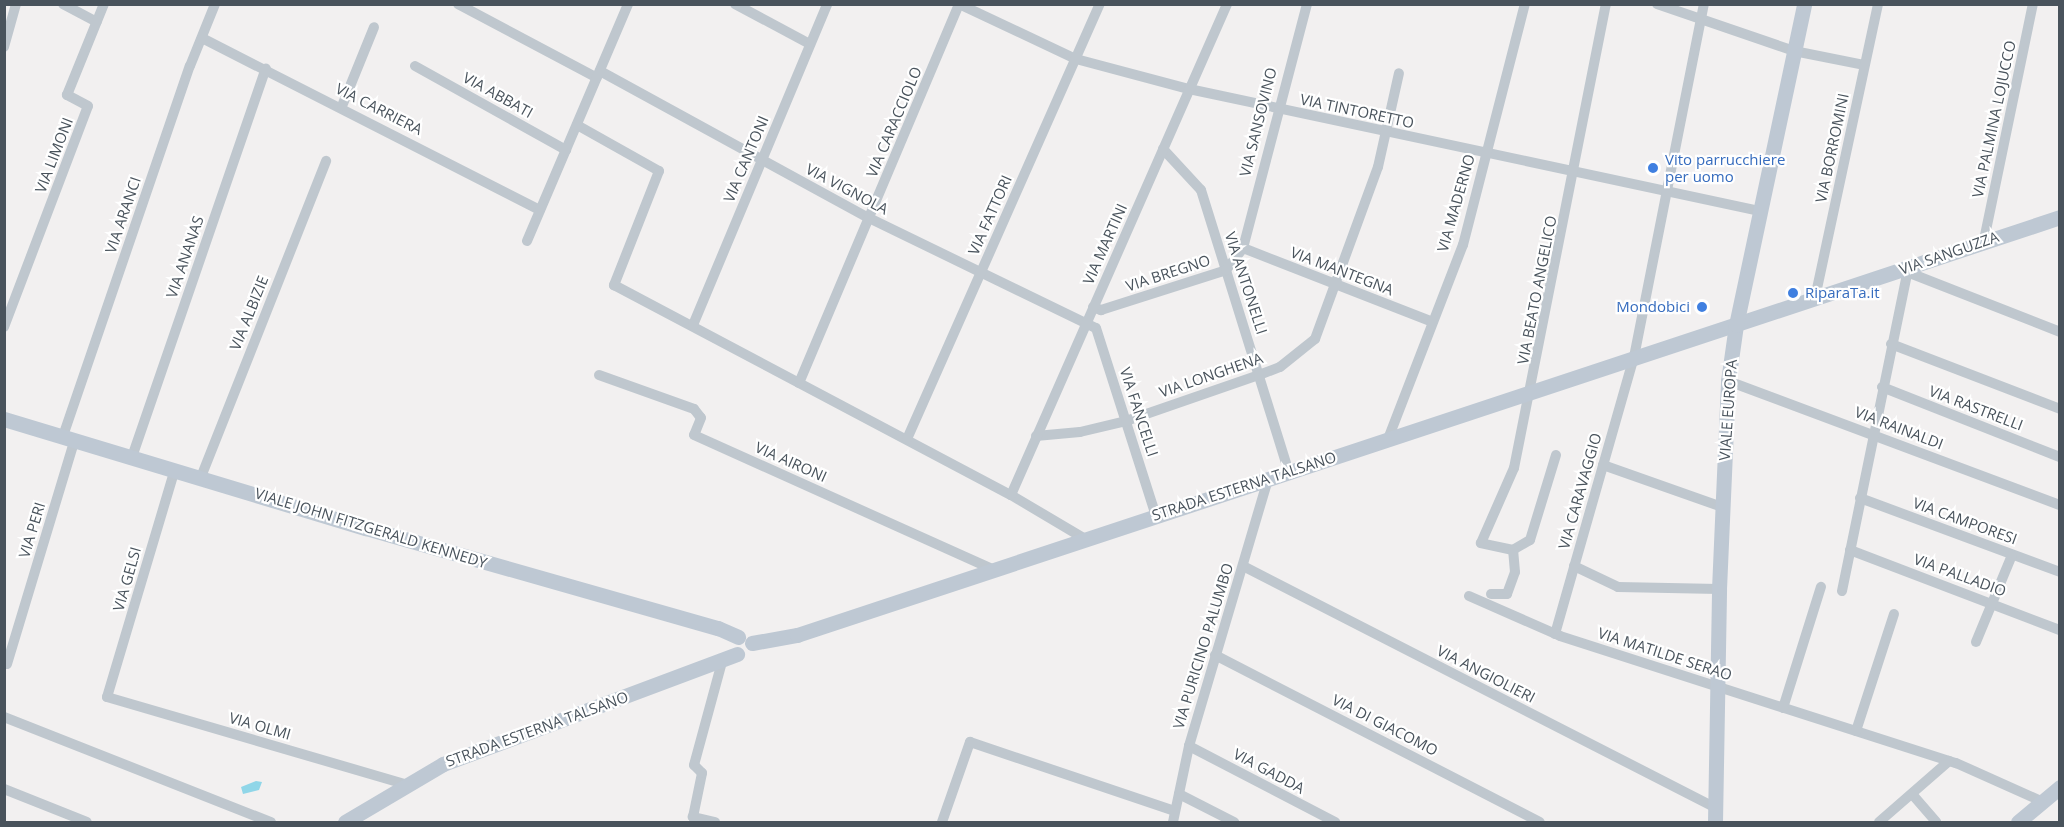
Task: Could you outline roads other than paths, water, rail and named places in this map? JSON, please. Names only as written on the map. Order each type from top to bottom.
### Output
[{"type":"street","points":[[4,47],[16,4]]},
{"type":"street","points":[[63,4],[97,22]]},
{"type":"street","name":"VIA LIMONI","points":[[4,327],[88,106],[67,95],[104,4]]},
{"type":"street","name":"VIA ARANCI","points":[[69,438],[215,4]]},
{"type":"street","name":"VIA VIGNOLA","points":[[458,4],[869,218],[1087,322]]},
{"type":"street","points":[[527,241],[628,4]]},
{"type":"street","points":[[735,4],[810,44]]},
{"type":"street","name":"VIA CANTONI","points":[[693,325],[826,4]]},
{"type":"street","name":"VIA FATTORI","points":[[907,438],[1101,4]]},
{"type":"street","name":"VIA MARTINI","points":[[1011,495],[1227,4]]},
{"type":"street","name":"VIA SANSOVINO","points":[[1243,248],[1277,108],[1307,4]]},
{"type":"street","name":"VIA MADERNO","points":[[1388,439],[1430,321],[1463,245],[1525,4]]},
{"type":"street","name":"VIA BEATO ANGELICO","points":[[1513,550],[1481,543],[1515,468],[1532,391],[1606,4]]},
{"type":"street","points":[[1657,4],[1794,51],[1864,65]]},
{"type":"street","name":"VIA CARAVAGGIO","points":[[1555,634],[1634,357],[1704,4]]},
{"type":"street","name":"VIALE EUROPA","points":[[1715,815],[1719,589],[1728,381],[1736,325],[1804,4]]},
{"type":"street","name":"VIA BORROMINI","points":[[1815,298],[1878,4]]},
{"type":"street","name":"VIA PALMINA LOJUCCO","points":[[1984,240],[2033,4]]},
{"type":"street","name":"VIA TINTORETTO","points":[[959,5],[1076,59],[1190,89],[1386,133],[1760,211]]},
{"type":"street","name":"VIA CARACCIOLO","points":[[800,383],[959,5]]},
{"type":"street","points":[[342,106],[374,27]]},
{"type":"street","name":"VIA CARRIERA","points":[[202,38],[342,106],[540,210]]},
{"type":"street","name":"VIA ABBATI","points":[[415,66],[567,150]]},
{"type":"street","name":"VIA ANANAS","points":[[132,456],[266,68]]},
{"type":"street","name":"VIA LONGHENA","points":[[1036,435],[1080,432],[1126,421],[1280,367],[1315,339],[1378,167],[1399,73]]},
{"type":"street","points":[[577,126],[659,171],[614,285],[907,438],[1085,539]]},
{"type":"street","name":"VIA ANTONELLI","points":[[1163,149],[1201,190],[1289,472]]},
{"type":"street","name":"VIA ALBIZIE","points":[[201,477],[326,161]]},
{"type":"street","name":"VIA SANGUZZA","points":[[1736,325],[1815,298],[1904,272],[1984,240],[2060,218]]},
{"type":"street","name":"VIA BREGNO","points":[[1093,307],[1101,310],[1226,270],[1243,248]]},
{"type":"street","name":"VIA MANTEGNA","points":[[1243,248],[1430,321]]},
{"type":"street","points":[[1842,591],[1904,272],[2060,332]]},
{"type":"street","name":"VIA FANCELLI","points":[[1087,322],[1096,328],[1156,516]]},
{"type":"street","name":"STRADA ESTERNA TALSANO","points":[[345,822],[405,784],[504,739],[722,662],[737,654],[747,654],[745,640],[797,635],[1736,325]]},
{"type":"street","points":[[1891,344],[2060,409]]},
{"type":"street","name":"VIA AIRONI","points":[[599,375],[694,409],[701,418],[694,435],[994,570]]},
{"type":"street","name":"VIA RAINALDI","points":[[1728,381],[2060,505]]},
{"type":"street","name":"VIA RASTRELLI","points":[[1882,387],[2060,457]]},
{"type":"street","name":"VIALE JOHN FITZGERALD KENNEDY","points":[[4,419],[366,528],[718,628],[745,640]]},
{"type":"street","name":"VIA PERI","points":[[7,664],[69,438]]},
{"type":"street","points":[[1491,594],[1507,594],[1515,572],[1513,550],[1530,540],[1556,455]]},
{"type":"street","points":[[1603,465],[1722,507]]},
{"type":"street","name":"VIA GELSI","points":[[108,697],[175,469]]},
{"type":"street","name":"VIA PURICINO PALUMBO","points":[[1174,817],[1189,746],[1268,479]]},
{"type":"street","name":"VIA CAMPORESI","points":[[1860,498],[2060,572]]},
{"type":"street","name":"VIA PALLADIO","points":[[1850,550],[1992,602],[2060,630]]},
{"type":"street","points":[[1976,642],[2012,555]]},
{"type":"street","name":"VIA ANGIOLIERI","points":[[1242,566],[1715,815]]},
{"type":"street","points":[[1574,566],[1618,587],[1719,589]]},
{"type":"street","points":[[1783,708],[1821,587]]},
{"type":"street","name":"VIA MATILDE SERAO","points":[[1470,596],[1555,634],[1949,761],[2043,802]]},
{"type":"street","points":[[1856,731],[1894,614]]},
{"type":"street","name":"VIA DI GIACOMO","points":[[1215,655],[1540,822]]},
{"type":"street","points":[[715,822],[693,817],[702,773],[694,765],[722,662]]},
{"type":"street","name":"VIA OLMI","points":[[108,697],[405,784]]},
{"type":"street","points":[[4,717],[271,822]]},
{"type":"street","points":[[942,822],[970,742],[1174,817]]},
{"type":"street","name":"VIA GADDA","points":[[1189,746],[1335,822]]},
{"type":"street","points":[[1879,822],[1949,761]]},
{"type":"street","points":[[2018,822],[2060,787]]},
{"type":"street","points":[[4,789],[87,822]]},
{"type":"street","points":[[1179,794],[1234,822]]},
{"type":"street","points":[[1912,794],[1936,822]]},
{"type":"water","points":[[256,781],[262,782],[259,790],[243,794],[241,787]]},
{"type":"place","name":"Vito parrucchiere per uomo","points":[[1653,168]]},
{"type":"place","name":"RiparaTa.it","points":[[1793,293]]},
{"type":"place","name":"Mondobici","points":[[1702,307]]}]
